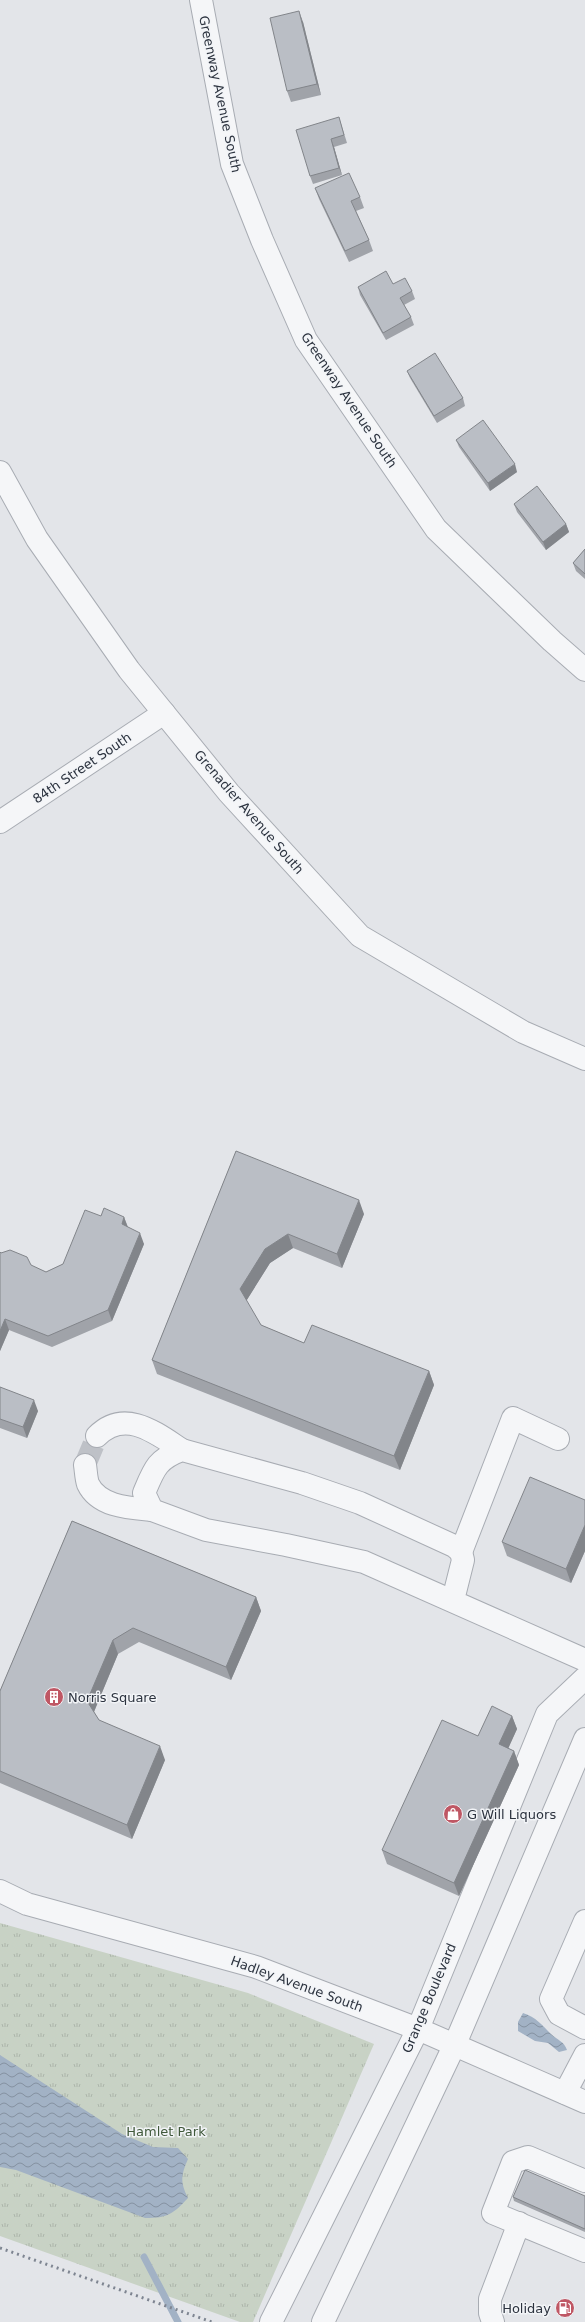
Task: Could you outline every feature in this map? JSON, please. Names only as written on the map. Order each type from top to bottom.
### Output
[{"type":"street","name":"Greenway Avenue South","points":[[201,0],[232,164],[262,240],[306,340],[436,529],[552,641],[585,670]]},
{"type":"street","name":"Grenadier Avenue South","points":[[0,472],[38,539],[129,670],[229,793],[360,936],[523,1032],[585,1059]]},
{"type":"street","name":"84th Street South","points":[[0,822],[164,713]]},
{"type":"street","points":[[453,1600],[463,1560],[461,1552],[513,1418],[558,1439]]},
{"type":"street","points":[[97,1436],[105,1428],[118,1423],[134,1424],[150,1429],[182,1450],[302,1483],[360,1503],[454,1546],[461,1552]]},
{"type":"street","points":[[152,1510],[144,1493],[154,1468],[166,1456],[182,1450]]},
{"type":"street","points":[[85,1465],[88,1483],[95,1494],[112,1504],[152,1510],[206,1530],[364,1562],[453,1600],[585,1660]]},
{"type":"street","name":"Grange Boulevard","points":[[270,2322],[418,2029],[546,1714],[585,1678]]},
{"type":"street","points":[[323,2322],[455,2044],[585,1739]]},
{"type":"street","name":"Hadley Avenue South","points":[[0,1892],[27,1904],[256,1967],[455,2044],[585,2102]]},
{"type":"street","points":[[585,1922],[551,1999],[559,2014],[585,2028]]},
{"type":"street","points":[[565,2093],[585,2055]]},
{"type":"street","points":[[585,2181],[528,2157],[513,2162],[493,2213],[585,2251]]},
{"type":"street","points":[[494,2322],[490,2313],[490,2299],[519,2223]]},
{"type":"green space","name":"Hamlet Park","points":[[0,1923],[248,1993],[374,2044],[253,2322],[240,2322],[0,2236]]},
{"type":"water","points":[[523,2013],[532,2017],[538,2022],[562,2043],[567,2050],[559,2052],[548,2043],[535,2041],[518,2031],[518,2022]]},
{"type":"water","points":[[0,2055],[122,2134],[153,2147],[178,2148],[188,2159],[182,2178],[188,2198],[170,2214],[159,2217],[145,2218],[16,2170],[0,2167]]},
{"type":"building","points":[[299,11],[317,84],[287,91],[270,18]]},
{"type":"building","points":[[339,117],[344,135],[331,139],[339,168],[310,176],[296,130]]},
{"type":"building","points":[[349,173],[360,197],[351,201],[369,240],[345,251],[315,188]]},
{"type":"building","points":[[386,271],[393,284],[405,278],[412,291],[400,298],[411,317],[383,333],[358,287]]},
{"type":"building","points":[[435,353],[463,398],[434,416],[407,371]]},
{"type":"building","points":[[483,420],[515,464],[488,483],[456,440]]},
{"type":"building","points":[[537,486],[566,524],[543,542],[514,504]]},
{"type":"building","points":[[585,549],[585,574],[573,563]]},
{"type":"building","points":[[236,1151],[359,1200],[337,1254],[288,1234],[265,1249],[240,1289],[261,1325],[304,1343],[312,1325],[429,1371],[394,1456],[152,1360]]},
{"type":"building","points":[[104,1208],[124,1217],[122,1224],[140,1233],[108,1310],[48,1336],[5,1319],[0,1331],[0,1252],[10,1250],[27,1257],[31,1265],[46,1272],[63,1264],[85,1210],[101,1216]]},
{"type":"building","points":[[0,1387],[34,1400],[23,1427],[0,1419]]},
{"type":"building","points":[[530,1477],[585,1500],[585,1525],[566,1569],[502,1542]]},
{"type":"building","name":"Norris Square","points":[[72,1521],[256,1597],[226,1667],[133,1628],[113,1640],[87,1701],[99,1720],[160,1746],[127,1825],[0,1771],[0,1691]]},
{"type":"building","name":"G Will Liquors","points":[[492,1706],[512,1716],[499,1744],[514,1751],[454,1883],[382,1850],[442,1720],[478,1736]]},
{"type":"building","points":[[525,2170],[585,2196],[585,2229],[513,2197]]},
{"type":"waterway","points":[[144,2257],[178,2322]]},
{"type":"tunnel","points":[[85,1465],[97,1436]]},
{"type":"railway","points":[[0,2248],[212,2322]]},
{"type":"place","name":"Norris Square","points":[[54,1697]]},
{"type":"place","name":"G Will Liquors","points":[[453,1814]]},
{"type":"place","name":"Holiday","points":[[565,2308]]}]
